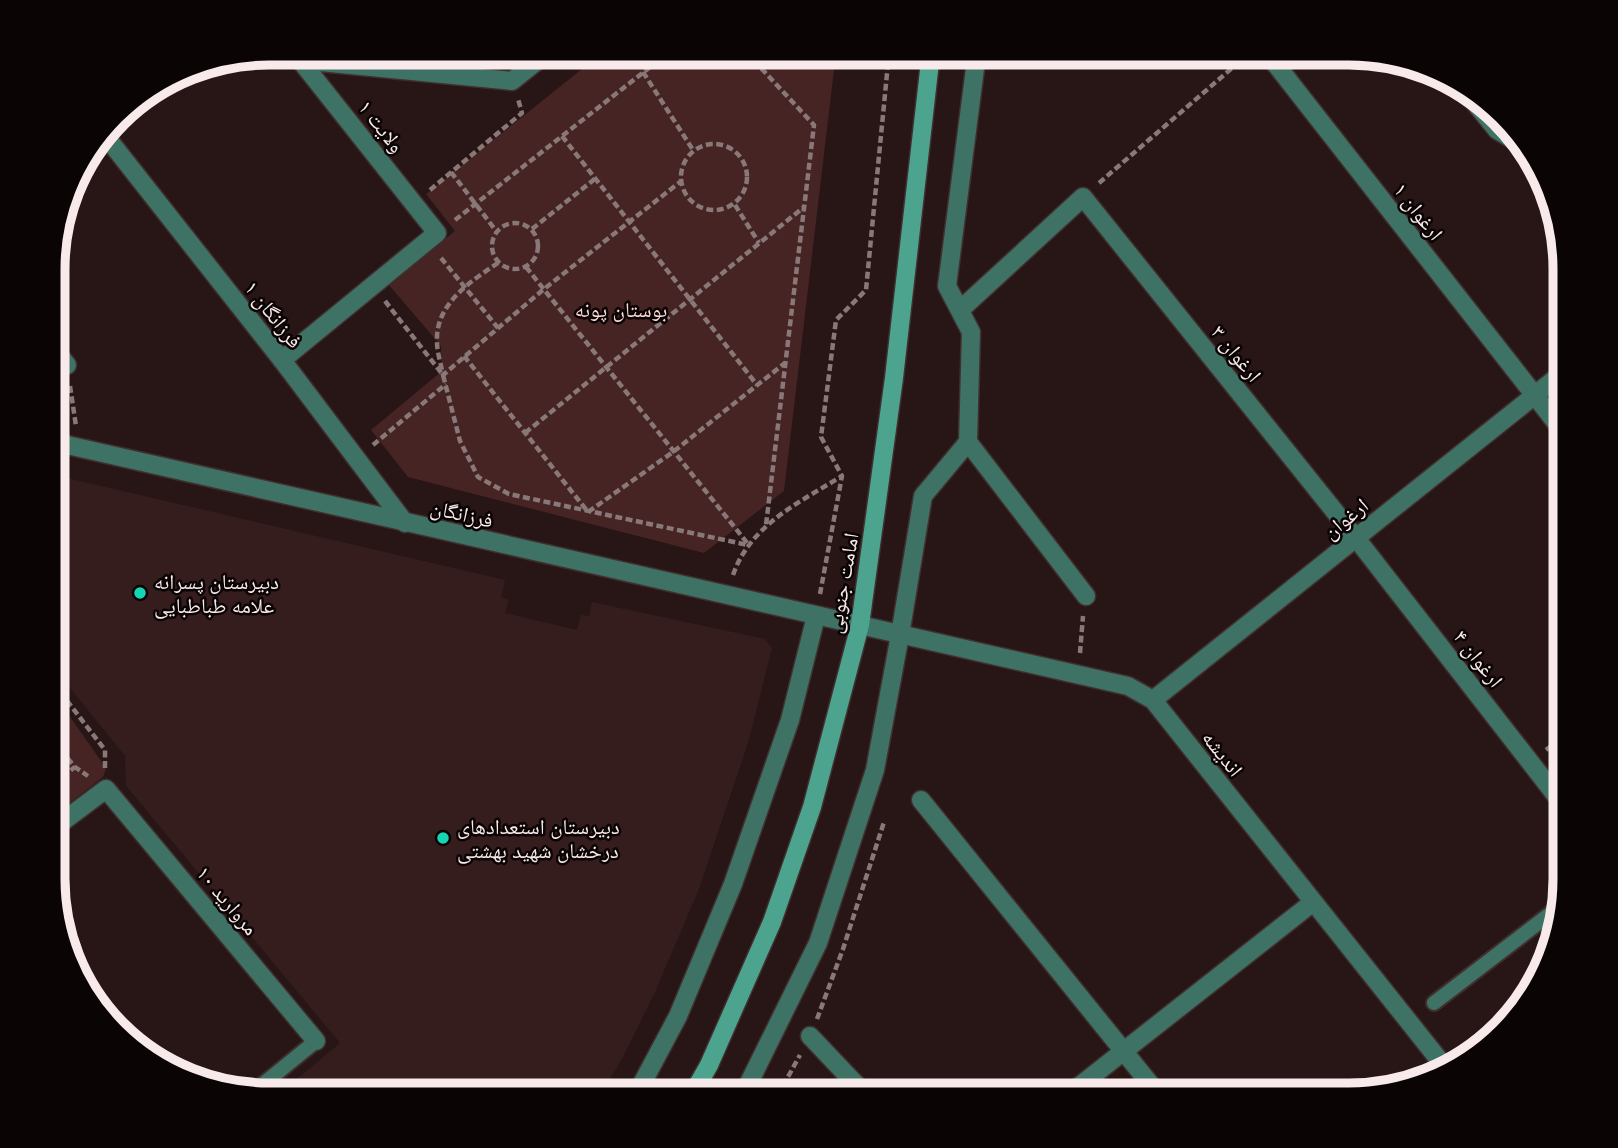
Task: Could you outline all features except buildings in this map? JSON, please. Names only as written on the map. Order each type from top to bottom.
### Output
[{"type":"main road","name":"امامت جنوبی","points":[[699,1083],[772,922],[812,807],[860,625],[894,379],[931,65]]},
{"type":"street","name":"ولایت ۱","points":[[304,65],[414,203],[433,237]]},
{"type":"street","name":"ولایت ۱","points":[[374,65],[512,81]]},
{"type":"street","points":[[512,81],[532,65]]},
{"type":"street","points":[[749,1083],[818,943],[875,770],[923,496],[968,442],[971,332],[947,286],[975,65]]},
{"type":"street","name":"ارغوان ۱","points":[[1276,65],[1553,419]]},
{"type":"street","points":[[1488,119],[1502,133]]},
{"type":"street","name":"فرزانگان ۱","points":[[110,141],[282,360],[405,523]]},
{"type":"street","points":[[960,310],[1083,197]]},
{"type":"street","name":"ارغوان ۳","points":[[1083,197],[1356,538]]},
{"type":"street","points":[[282,360],[433,237]]},
{"type":"street","name":"ارغوان","points":[[1153,700],[1553,381]]},
{"type":"street","points":[[968,442],[1086,596]]},
{"type":"street","name":"فرزانگان","points":[[65,444],[860,625]]},
{"type":"street","name":"ارغوان ۴","points":[[1356,538],[1553,792]]},
{"type":"street","points":[[642,1083],[678,1016],[733,884],[790,720],[816,616]]},
{"type":"street","name":"اندیشه","points":[[860,625],[1128,686],[1153,700],[1441,1062]]},
{"type":"street","points":[[65,820],[106,789]]},
{"type":"street","name":"مروارید ۱۰","points":[[106,789],[316,1041]]},
{"type":"street","points":[[921,800],[1148,1083]]},
{"type":"street","points":[[1083,1083],[1312,902]]},
{"type":"street","points":[[810,1036],[855,1083]]},
{"type":"lane","points":[[1434,1003],[1550,914]]},
{"type":"lane","points":[[264,1083],[316,1041]]},
{"type":"path","points":[[498,328],[465,287],[433,237],[652,65]]},
{"type":"path","points":[[758,65],[814,125],[766,525]]},
{"type":"path","points":[[816,616],[842,476],[821,436],[836,320],[866,290],[888,65]]},
{"type":"path","points":[[1083,197],[1235,65]]},
{"type":"path","points":[[643,72],[693,150]]},
{"type":"path","points":[[414,203],[522,113],[512,81]]},
{"type":"path","points":[[562,136],[757,385]]},
{"type":"path","points":[[709,144],[727,146],[741,157],[748,173],[746,190],[734,205],[718,211],[701,209],[687,198],[680,181],[682,164],[693,150],[709,144]]},
{"type":"path","points":[[451,172],[497,232]]},
{"type":"path","points":[[532,229],[596,178]]},
{"type":"path","points":[[443,374],[544,289],[680,181]]},
{"type":"path","points":[[734,205],[759,243]]},
{"type":"path","points":[[525,433],[804,206]]},
{"type":"path","points":[[519,222],[532,229],[538,242],[536,256],[526,267],[512,269],[498,263],[492,249],[494,235],[504,225],[519,222]]},
{"type":"path","points":[[498,263],[465,287],[445,308],[436,340],[460,441],[478,477],[509,494],[748,545]]},
{"type":"path","points":[[526,267],[748,545]]},
{"type":"path","points":[[373,286],[443,374]]},
{"type":"path","points":[[464,356],[587,512]]},
{"type":"path","points":[[587,512],[674,452],[785,363]]},
{"type":"path","points":[[66,365],[79,447]]},
{"type":"path","points":[[356,459],[446,384]]},
{"type":"path","points":[[725,595],[739,556],[766,525],[842,476]]},
{"type":"path","points":[[1077,674],[1086,596]]},
{"type":"path","points":[[65,698],[105,750],[106,789]]},
{"type":"path","points":[[65,755],[75,767],[106,789]]},
{"type":"path","points":[[65,775],[75,767]]},
{"type":"shaded area","name":"دبیرستان استعدادهای درخشان شهید بهشتی","points":[[65,478],[505,580],[501,597],[509,600],[505,613],[577,630],[581,615],[589,616],[592,602],[765,639],[772,648],[748,743],[699,889],[655,992],[608,1083],[292,1083],[340,1043],[126,786],[125,756],[65,682]]},
{"type":"green space","name":"بوستان پونه","points":[[587,65],[835,65],[784,491],[704,553],[408,477],[371,430],[442,371],[441,346],[389,285],[455,231],[426,194]]},
{"type":"green space","points":[[65,710],[106,768],[103,777],[65,806]]},
{"type":"place","name":"دبیرستان پسرانه علامه طباطبایی","points":[[140,593]]},
{"type":"place","name":"دبیرستان استعدادهای درخشان شهید بهشتی","points":[[443,838]]}]
